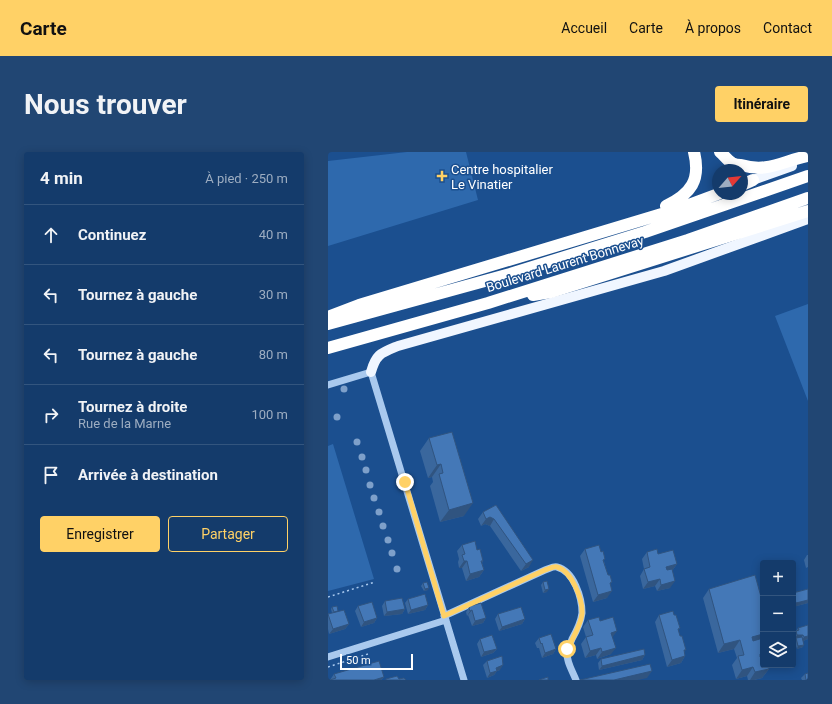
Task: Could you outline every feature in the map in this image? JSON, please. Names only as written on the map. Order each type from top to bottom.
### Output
[{"type":"highway","points":[[628,223],[679,200],[689,191],[696,174],[697,165],[694,152]]},
{"type":"highway","points":[[720,152],[732,163],[749,168],[760,169],[794,159],[808,157]]},
{"type":"highway","name":"Boulevard Laurent Bonnevay","points":[[328,324],[510,274],[645,232],[808,176]]},
{"type":"highway","points":[[328,317],[359,305],[675,210],[712,196]]},
{"type":"highway","name":"Boulevard Laurent Bonnevay","points":[[328,348],[488,303],[688,240],[808,198]]},
{"type":"highway","points":[[488,303],[551,292],[808,211]]},
{"type":"main road","points":[[748,182],[794,165],[808,157]]},
{"type":"main road","points":[[370,372],[374,361],[381,353],[398,346],[664,271],[808,219]]},
{"type":"street","points":[[328,385],[370,372],[464,680]]},
{"type":"street","points":[[328,658],[427,626],[545,570],[555,567],[563,570],[570,577],[576,588],[581,607],[582,614],[567,649],[567,658],[576,680]]},
{"type":"path","points":[[328,597],[375,582]]},
{"type":"shaded area","name":"Centre hospitalier Le Vinatier","points":[[407,152],[466,152],[478,200],[328,246],[328,161]]},
{"type":"shaded area","points":[[808,304],[808,401],[775,316]]},
{"type":"shaded area","points":[[333,444],[374,579],[328,591],[328,446]]},
{"type":"building","points":[[452,432],[473,503],[449,510],[439,474],[443,473],[441,464],[437,465],[429,438]]},
{"type":"building","points":[[496,505],[533,560],[526,564],[494,519],[490,517],[486,519],[483,512]]},
{"type":"building","points":[[475,541],[477,550],[480,549],[483,561],[481,561],[484,570],[470,574],[467,561],[464,561],[462,555],[465,554],[462,545]]},
{"type":"building","points":[[599,545],[601,552],[603,551],[605,559],[603,560],[612,582],[610,583],[612,591],[598,595],[585,549]]},
{"type":"building","points":[[657,549],[658,554],[673,550],[677,564],[666,567],[667,570],[672,569],[675,581],[661,585],[660,579],[648,582],[644,569],[650,567],[647,552]]},
{"type":"building","points":[[755,575],[760,593],[760,635],[752,637],[753,641],[760,639],[760,668],[769,669],[755,672],[753,667],[742,670],[738,656],[744,655],[740,640],[724,644],[709,589]]},
{"type":"building","points":[[547,581],[549,589],[545,590],[543,582]]},
{"type":"building","points":[[427,582],[429,588],[425,589],[423,583]]},
{"type":"building","points":[[808,589],[808,600],[796,603],[796,592]]},
{"type":"building","points":[[425,594],[428,605],[411,610],[408,599]]},
{"type":"building","points":[[402,598],[405,609],[387,612],[385,601]]},
{"type":"building","points":[[372,602],[377,618],[364,622],[358,606]]},
{"type":"building","points":[[481,603],[486,618],[475,621],[472,610],[470,611],[469,608],[470,606]]},
{"type":"building","points":[[337,606],[338,611],[334,612],[332,607]]},
{"type":"building","points":[[521,607],[525,619],[502,627],[498,614]]},
{"type":"building","points":[[344,610],[349,624],[333,629],[328,614]]},
{"type":"building","points":[[673,611],[674,615],[676,615],[680,628],[678,629],[680,636],[682,636],[686,650],[684,650],[685,656],[672,660],[659,615]]},
{"type":"building","points":[[599,617],[600,621],[613,617],[617,631],[611,633],[616,648],[602,652],[601,648],[590,651],[586,637],[593,635],[588,620]]},
{"type":"building","points":[[808,625],[808,636],[804,637],[803,635],[797,635],[796,631],[799,630],[798,628]]},
{"type":"building","points":[[551,634],[556,649],[545,653],[539,638]]},
{"type":"building","points":[[492,635],[497,649],[484,652],[480,639]]},
{"type":"building","points":[[802,637],[804,645],[798,646],[796,638]]},
{"type":"building","points":[[644,649],[645,655],[602,666],[601,659]]},
{"type":"building","points":[[502,656],[503,665],[496,668],[497,671],[490,673],[487,661]]},
{"type":"building","points":[[379,661],[384,677],[374,680],[330,680],[336,678],[334,674]]},
{"type":"building","points":[[650,664],[652,671],[614,680],[580,680]]},
{"type":"building","points":[[808,673],[808,680],[806,680],[805,674]]},
{"type":"building","points":[[397,676],[399,679],[404,678],[406,680],[386,680],[386,679]]},
{"type":"building","points":[[548,677],[548,680],[539,680]]},
{"type":"place","name":"Centre hospitalier Le Vinatier","points":[[442,176]]},
{"type":"route","points":[[405,482],[444,616],[545,570],[555,567],[563,570],[570,577],[580,600],[582,614],[567,649]]}]
